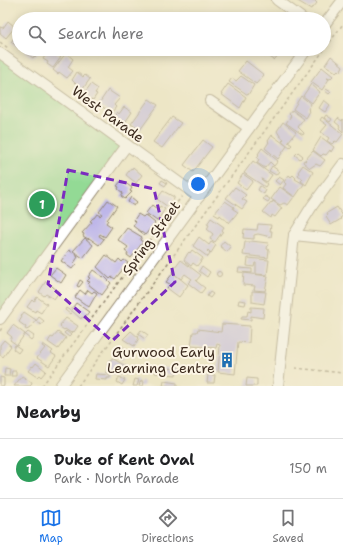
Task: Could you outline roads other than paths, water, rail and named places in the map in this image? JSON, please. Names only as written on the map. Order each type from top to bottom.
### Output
[{"type":"street","points":[[278,0],[294,12]]},
{"type":"street","points":[[331,15],[342,0]]},
{"type":"street","name":"West Parade","points":[[0,53],[199,197]]},
{"type":"street","name":"Spring Street","points":[[60,386],[302,56]]},
{"type":"street","points":[[210,101],[249,128]]},
{"type":"street","points":[[2,322],[127,145]]},
{"type":"street","points":[[278,386],[294,235],[311,208],[343,164]]},
{"type":"street","points":[[294,235],[343,240]]},
{"type":"place","name":"Duke of Kent Oval","points":[[42,204]]},
{"type":"place","name":"Gurwood Early Learning Centre","points":[[227,360]]}]
